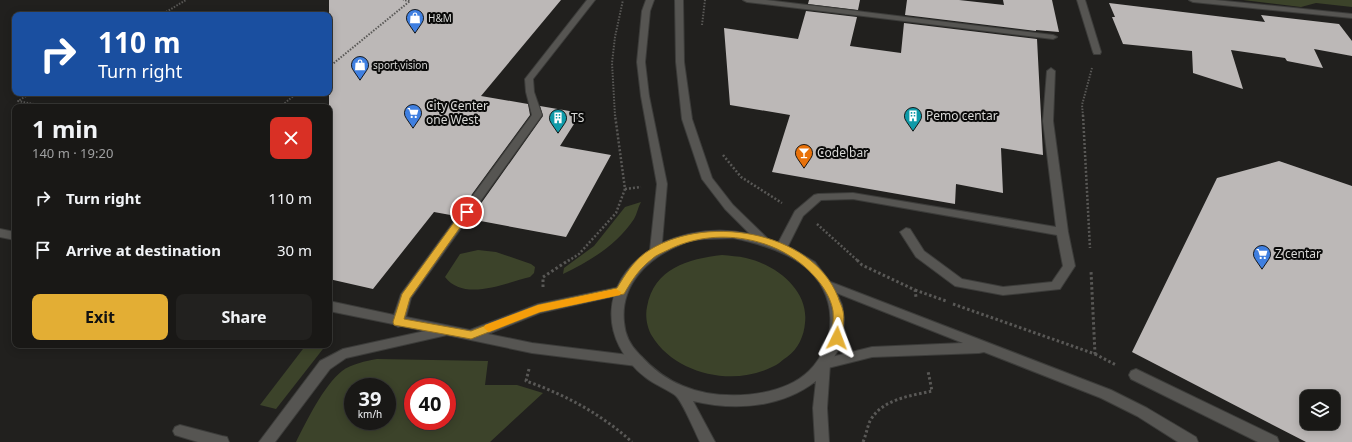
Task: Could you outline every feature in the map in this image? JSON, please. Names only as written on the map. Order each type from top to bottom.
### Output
[{"type":"street","points":[[398,322],[405,297],[537,115],[530,92],[529,79],[591,0]]},
{"type":"street","points":[[650,0],[646,11],[641,62],[645,96],[662,184],[656,252]]},
{"type":"street","points":[[679,0],[680,62],[687,119],[707,179],[729,207],[764,240]]},
{"type":"street","points":[[748,0],[1053,37]]},
{"type":"street","points":[[1081,0],[1097,52]]},
{"type":"street","points":[[1193,0],[1352,16]]},
{"type":"street","points":[[906,232],[920,254],[959,282],[1003,291],[1056,286],[1069,266],[1062,232],[1048,121],[1051,70]]},
{"type":"street","points":[[782,247],[799,214],[818,197],[853,196],[1062,232]]},
{"type":"street","points":[[0,232],[12,235]]},
{"type":"street","points":[[822,442],[820,408],[824,364],[837,338],[838,311],[828,285],[808,263],[782,247],[764,240],[733,234],[701,235],[678,241],[649,255],[632,272],[620,291],[617,319],[625,347],[647,373],[681,392],[721,402],[762,399],[799,386],[824,364],[872,352],[985,348]]},
{"type":"street","points":[[828,285],[985,348],[1106,394],[1142,412],[1192,442]]},
{"type":"street","points":[[471,335],[538,309],[620,291]]},
{"type":"street","points":[[332,307],[398,322],[532,348],[637,361]]},
{"type":"street","points":[[266,442],[324,365],[343,354],[447,331]]},
{"type":"street","points":[[1136,376],[1272,442]]},
{"type":"street","points":[[681,392],[708,442]]},
{"type":"street","points":[[180,431],[222,442]]},
{"type":"path","points":[[166,12],[186,0]]},
{"type":"path","points":[[332,65],[410,1],[403,0]]},
{"type":"path","points":[[543,283],[543,277],[579,254],[616,213],[625,189],[616,128],[612,62],[615,37],[623,0]]},
{"type":"path","points":[[701,27],[705,0]]},
{"type":"path","points":[[26,96],[18,101],[34,104]]},
{"type":"path","points":[[284,104],[293,96]]},
{"type":"path","points":[[721,151],[727,163],[740,177],[777,200]]},
{"type":"path","points":[[822,227],[830,237],[862,265],[915,290],[916,300]]},
{"type":"path","points":[[530,366],[526,381],[554,390],[589,408],[616,427],[632,442]]},
{"type":"path","points":[[864,442],[870,420],[884,406],[899,399],[932,391],[930,379]]},
{"type":"green space","points":[[1243,0],[1352,0],[1352,7],[1316,3],[1301,7]]},
{"type":"green space","points":[[641,202],[634,219],[620,237],[593,258],[563,274],[564,268],[594,246],[625,207]]},
{"type":"green space","points":[[478,250],[496,252],[531,264],[535,267],[534,273],[530,277],[509,283],[474,290],[453,284],[445,277],[460,254]]},
{"type":"green space","points":[[722,255],[746,258],[768,266],[788,281],[802,300],[805,311],[805,323],[802,337],[797,346],[791,354],[776,365],[757,373],[740,376],[723,376],[690,368],[675,360],[662,349],[650,333],[646,318],[647,307],[651,294],[657,283],[665,274],[674,268],[697,259]]},
{"type":"green space","points":[[304,348],[324,348],[276,409],[260,405]]},
{"type":"green space","points":[[377,359],[488,361],[485,385],[517,385],[543,393],[490,442],[296,442],[322,394],[335,377],[350,366]]},
{"type":"building","name":"City Center one West","points":[[329,0],[561,0],[481,96],[528,104],[530,115],[456,216],[434,212],[373,289],[332,280],[332,104],[329,104],[329,96],[332,96],[332,12],[329,12]]},
{"type":"building","points":[[809,0],[860,0],[858,10],[808,4]]},
{"type":"building","points":[[907,0],[959,0],[1004,5],[1003,0],[1052,0],[1059,32],[1036,31],[905,15]]},
{"type":"building","points":[[1109,3],[1265,22],[1261,15],[1339,24],[1352,41],[1352,56],[1314,49],[1323,68],[1287,61],[1285,58],[1231,50],[1243,89],[1193,73],[1192,51],[1123,44],[1112,17],[1115,17]]},
{"type":"building","name":"Pemo centar","points":[[806,11],[857,17],[850,46],[901,53],[904,23],[1037,39],[1043,155],[1001,148],[1003,193],[956,184],[955,204],[772,172],[790,115],[730,105],[724,28],[798,39]]},
{"type":"building","points":[[540,106],[581,113],[560,146],[611,155],[566,237],[470,219],[543,116]]},
{"type":"building","name":"Z centar","points":[[1279,161],[1352,186],[1352,442],[1306,442],[1132,352],[1217,178]]},
{"type":"slow traffic","points":[[489,328],[538,309],[616,292]]},
{"type":"place","name":"H&M","points":[[415,33]]},
{"type":"place","name":"sport vision","points":[[360,80]]},
{"type":"place","name":"City Center one West","points":[[413,128]]},
{"type":"place","name":"Pemo centar","points":[[913,131]]},
{"type":"place","name":"TS","points":[[558,133]]},
{"type":"place","name":"Code bar","points":[[804,168]]},
{"type":"place","name":"Z centar","points":[[1262,269]]},
{"type":"route","points":[[467,212],[405,297],[398,322],[471,335],[538,309],[620,291],[632,272],[649,255],[678,241],[701,235],[733,234],[764,240],[782,247],[808,263],[828,285],[838,311],[837,338]]}]
